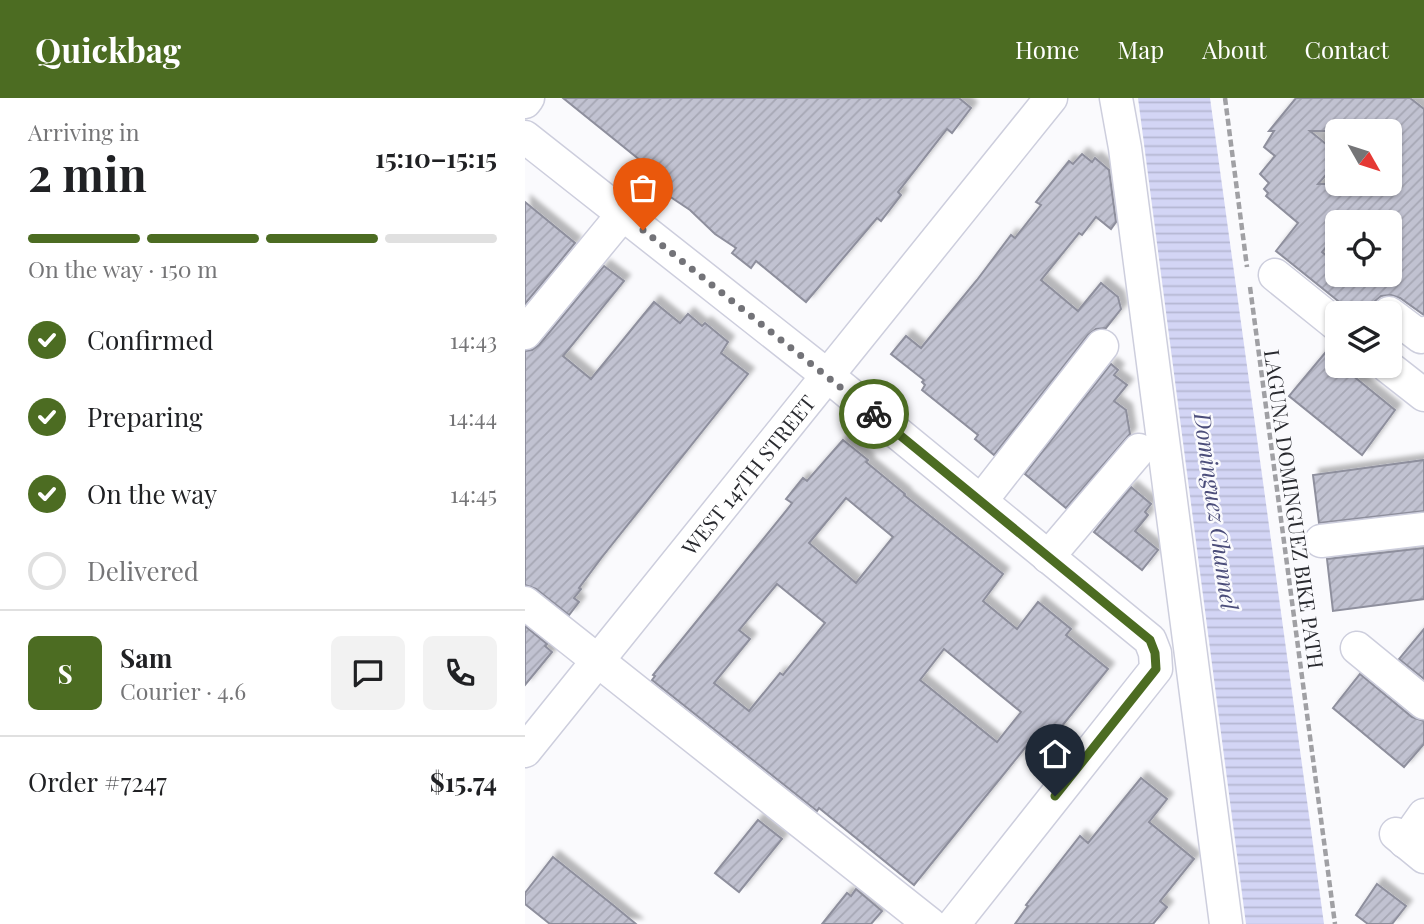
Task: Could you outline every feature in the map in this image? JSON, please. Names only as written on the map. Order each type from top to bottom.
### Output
[{"type":"street","name":"WEST 147TH STREET","points":[[525,751],[1051,98]]},
{"type":"street","points":[[1116,98],[1127,160],[1226,924]]},
{"type":"street","points":[[525,137],[828,376],[1150,640],[1155,653],[1156,669],[954,924]]},
{"type":"street","points":[[525,333],[623,214]]},
{"type":"street","points":[[1275,275],[1325,315]]},
{"type":"street","points":[[1402,323],[1420,337],[1424,332]]},
{"type":"street","points":[[981,501],[1101,346]]},
{"type":"street","points":[[1402,378],[1424,395]]},
{"type":"street","points":[[1048,557],[1139,450]]},
{"type":"street","points":[[1321,541],[1424,529]]},
{"type":"street","points":[[525,603],[930,924]]},
{"type":"street","points":[[1357,648],[1424,703]]},
{"type":"street","points":[[1408,844],[1424,814]]},
{"type":"path","name":"LAGUNA DOMINGUEZ BIKE PATH","points":[[1225,98],[1335,924]]},
{"type":"water","name":"Dominguez Channel","points":[[1138,98],[1210,98],[1324,924],[1246,924]]},
{"type":"building","points":[[563,98],[959,98],[971,108],[952,133],[947,129],[898,192],[901,195],[881,221],[877,218],[806,302],[756,261],[751,268],[732,253],[736,248],[715,234],[690,210],[660,190],[646,176],[651,169]]},
{"type":"building","points":[[1296,98],[1410,98],[1424,109],[1424,315],[1391,295],[1381,296],[1375,301],[1338,301],[1276,251],[1298,223],[1266,196],[1268,193],[1264,189],[1269,183],[1260,174],[1275,156],[1264,147],[1274,131],[1269,131]]},
{"type":"building","points":[[1082,154],[1092,162],[1095,158],[1109,170],[1116,222],[1111,229],[1096,217],[1082,235],[1079,233],[1041,280],[1078,311],[1101,283],[1118,297],[1121,309],[1106,328],[1096,329],[1088,335],[994,455],[975,439],[978,435],[922,390],[924,380],[891,354],[906,336],[921,348],[1011,235],[1015,238],[1041,205],[1036,202],[1069,161],[1073,164]]},
{"type":"building","points":[[525,202],[575,243],[525,304]]},
{"type":"building","points":[[604,266],[624,281],[563,356],[591,379],[654,302],[680,323],[688,314],[702,326],[705,323],[728,342],[721,353],[748,374],[602,557],[579,588],[581,589],[574,598],[579,602],[569,615],[536,589],[525,585],[525,351],[539,345]]},
{"type":"building","points":[[1325,353],[1325,378],[1356,378],[1395,410],[1362,455],[1289,396]]},
{"type":"building","points":[[1111,364],[1118,370],[1114,375],[1127,385],[1114,401],[1126,410],[1130,434],[1066,508],[1025,474]]},
{"type":"building","points":[[843,440],[904,495],[1003,574],[983,601],[1017,629],[1038,602],[1071,629],[1066,635],[1108,669],[1049,742],[1037,733],[914,885],[819,808],[817,811],[652,680],[655,676],[653,675],[790,506],[792,503],[786,499],[803,478],[807,481]],"holes":[[[846,498],[893,537],[856,583],[809,543]],[[777,584],[825,623],[783,675],[780,673],[749,711],[714,683],[750,639],[739,630]],[[944,649],[1021,712],[997,742],[920,680]]]},
{"type":"building","points":[[1424,460],[1424,511],[1319,523],[1313,475]]},
{"type":"building","points":[[1131,487],[1151,504],[1145,512],[1148,515],[1135,531],[1158,550],[1142,570],[1094,532]]},
{"type":"building","points":[[1424,548],[1424,599],[1333,611],[1327,559]]},
{"type":"building","points":[[525,626],[547,644],[545,646],[552,652],[525,685]]},
{"type":"building","points":[[1424,629],[1424,679],[1399,659]]},
{"type":"building","points":[[1360,674],[1412,717],[1424,721],[1424,744],[1404,767],[1333,708]]},
{"type":"building","points":[[1141,778],[1167,799],[1149,822],[1194,859],[1160,901],[1167,907],[1153,924],[1015,924],[1028,906],[1026,905],[1080,836],[1088,843]]},
{"type":"building","points":[[758,820],[782,839],[739,892],[715,873]]},
{"type":"building","points":[[553,857],[636,924],[550,924],[525,904],[525,893]]},
{"type":"building","points":[[1377,884],[1406,906],[1392,924],[1368,924],[1356,915]]},
{"type":"building","points":[[856,889],[882,911],[871,924],[822,924],[847,893],[851,896]]},
{"type":"way so far","points":[[643,230],[874,414]]},
{"type":"route","points":[[874,414],[1150,640],[1155,653],[1156,669],[1055,796]]}]
